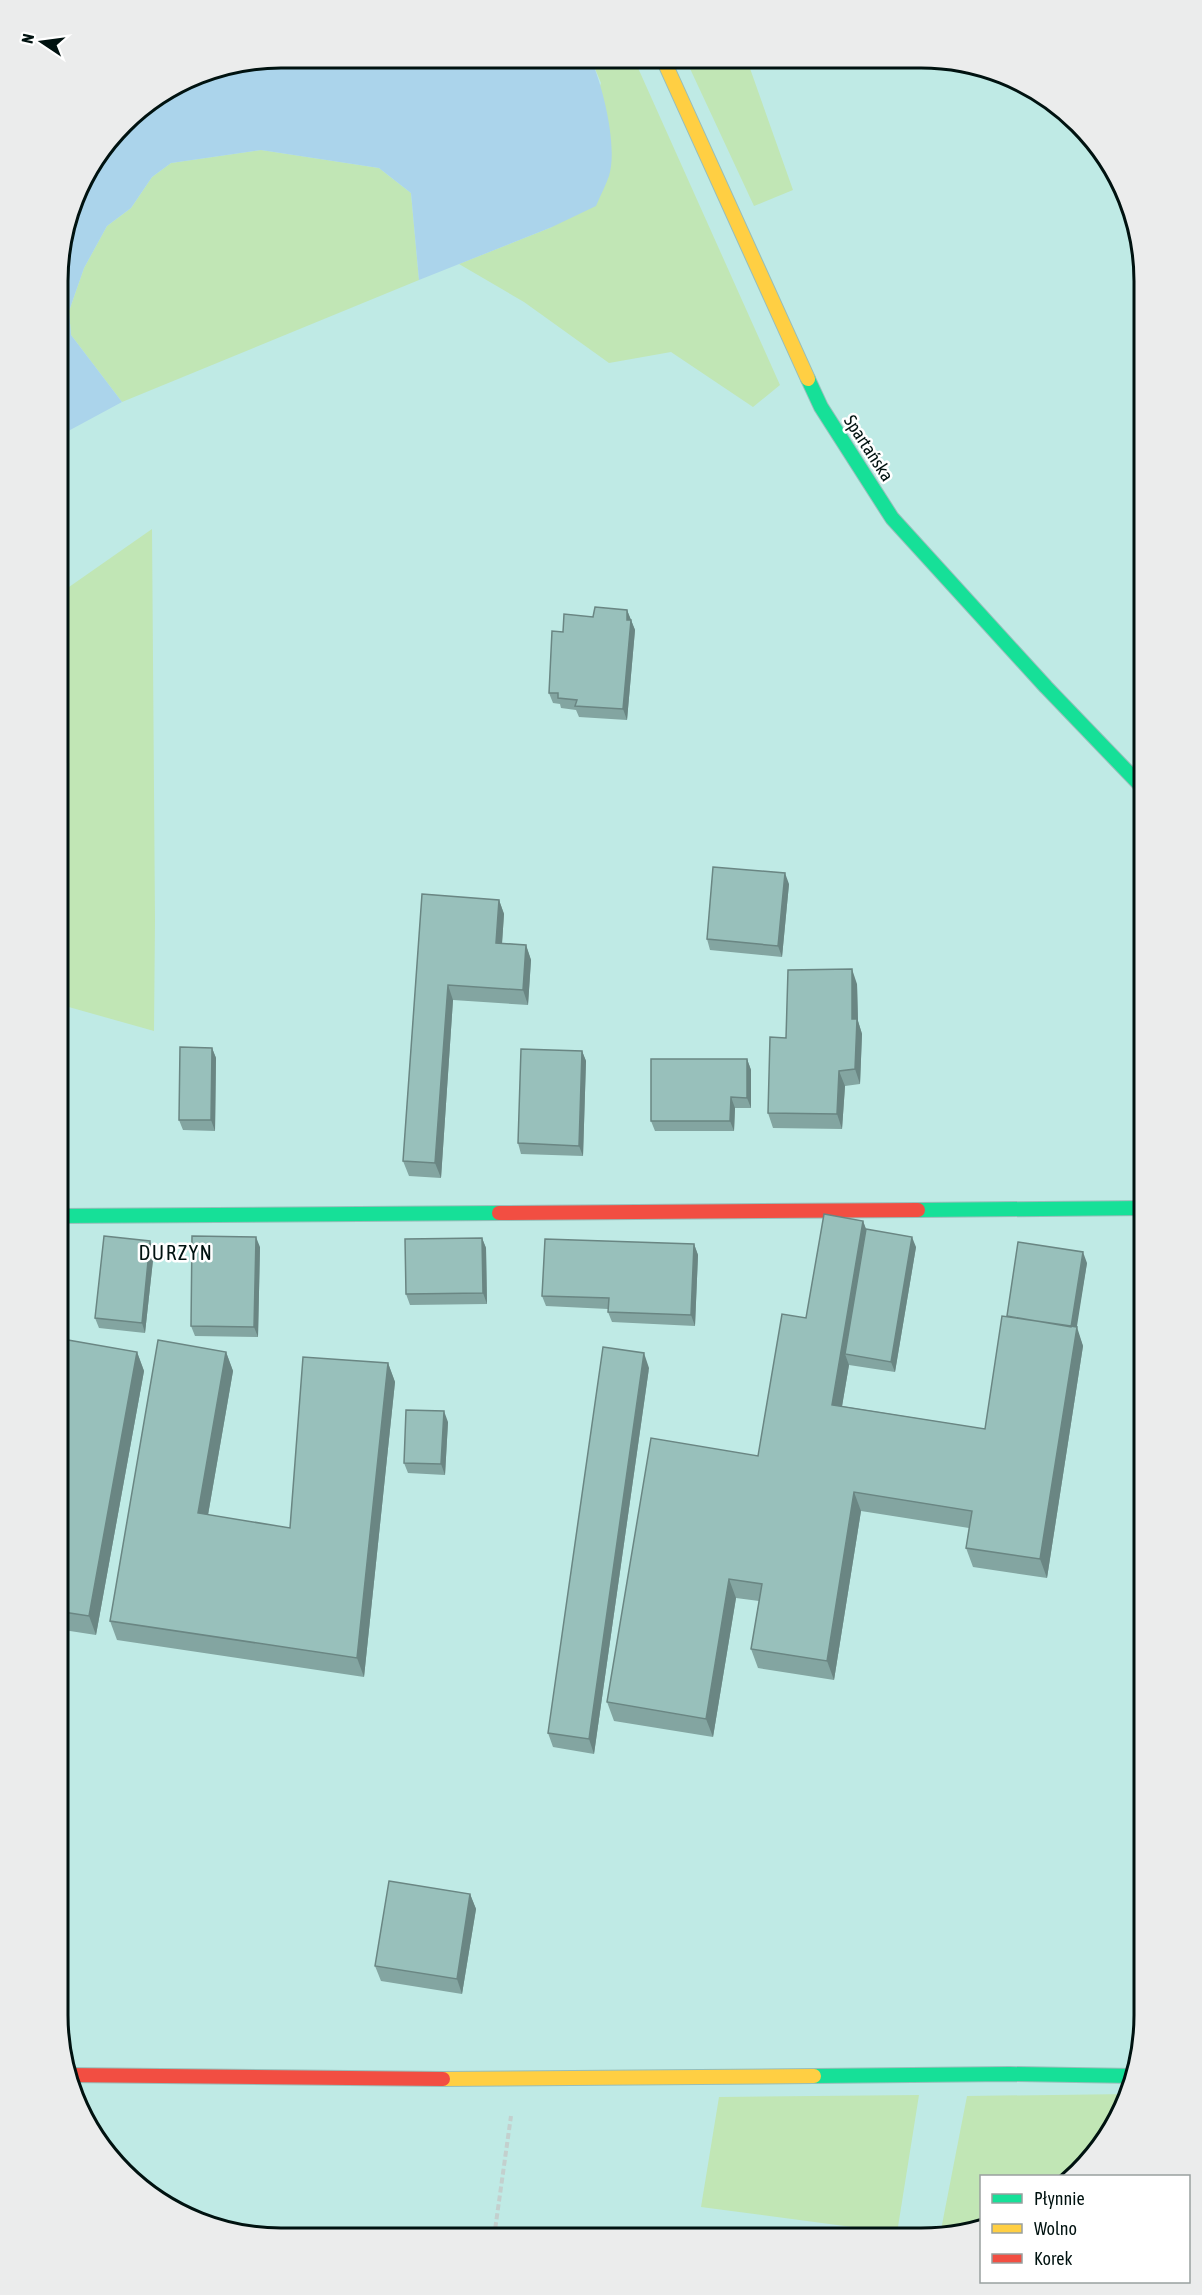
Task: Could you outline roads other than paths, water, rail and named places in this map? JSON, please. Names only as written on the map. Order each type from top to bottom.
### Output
[{"type":"street","name":"Spartańska","points":[[667,68],[821,407],[892,518],[1046,687],[1134,779]]},
{"type":"street","points":[[68,1216],[1134,1208]]},
{"type":"street","points":[[77,2075],[517,2079],[998,2074],[1125,2076]]},
{"type":"water","points":[[594,68],[608,117],[612,149],[609,176],[596,206],[552,227],[419,280],[411,193],[379,168],[261,150],[171,163],[152,177],[131,208],[107,226],[84,268],[69,311],[71,335],[122,402],[68,431],[69,253],[79,212],[103,162],[140,120],[162,103],[212,79],[253,69]]},
{"type":"district","name":"DURZYN","points":[[176,1252]]}]
